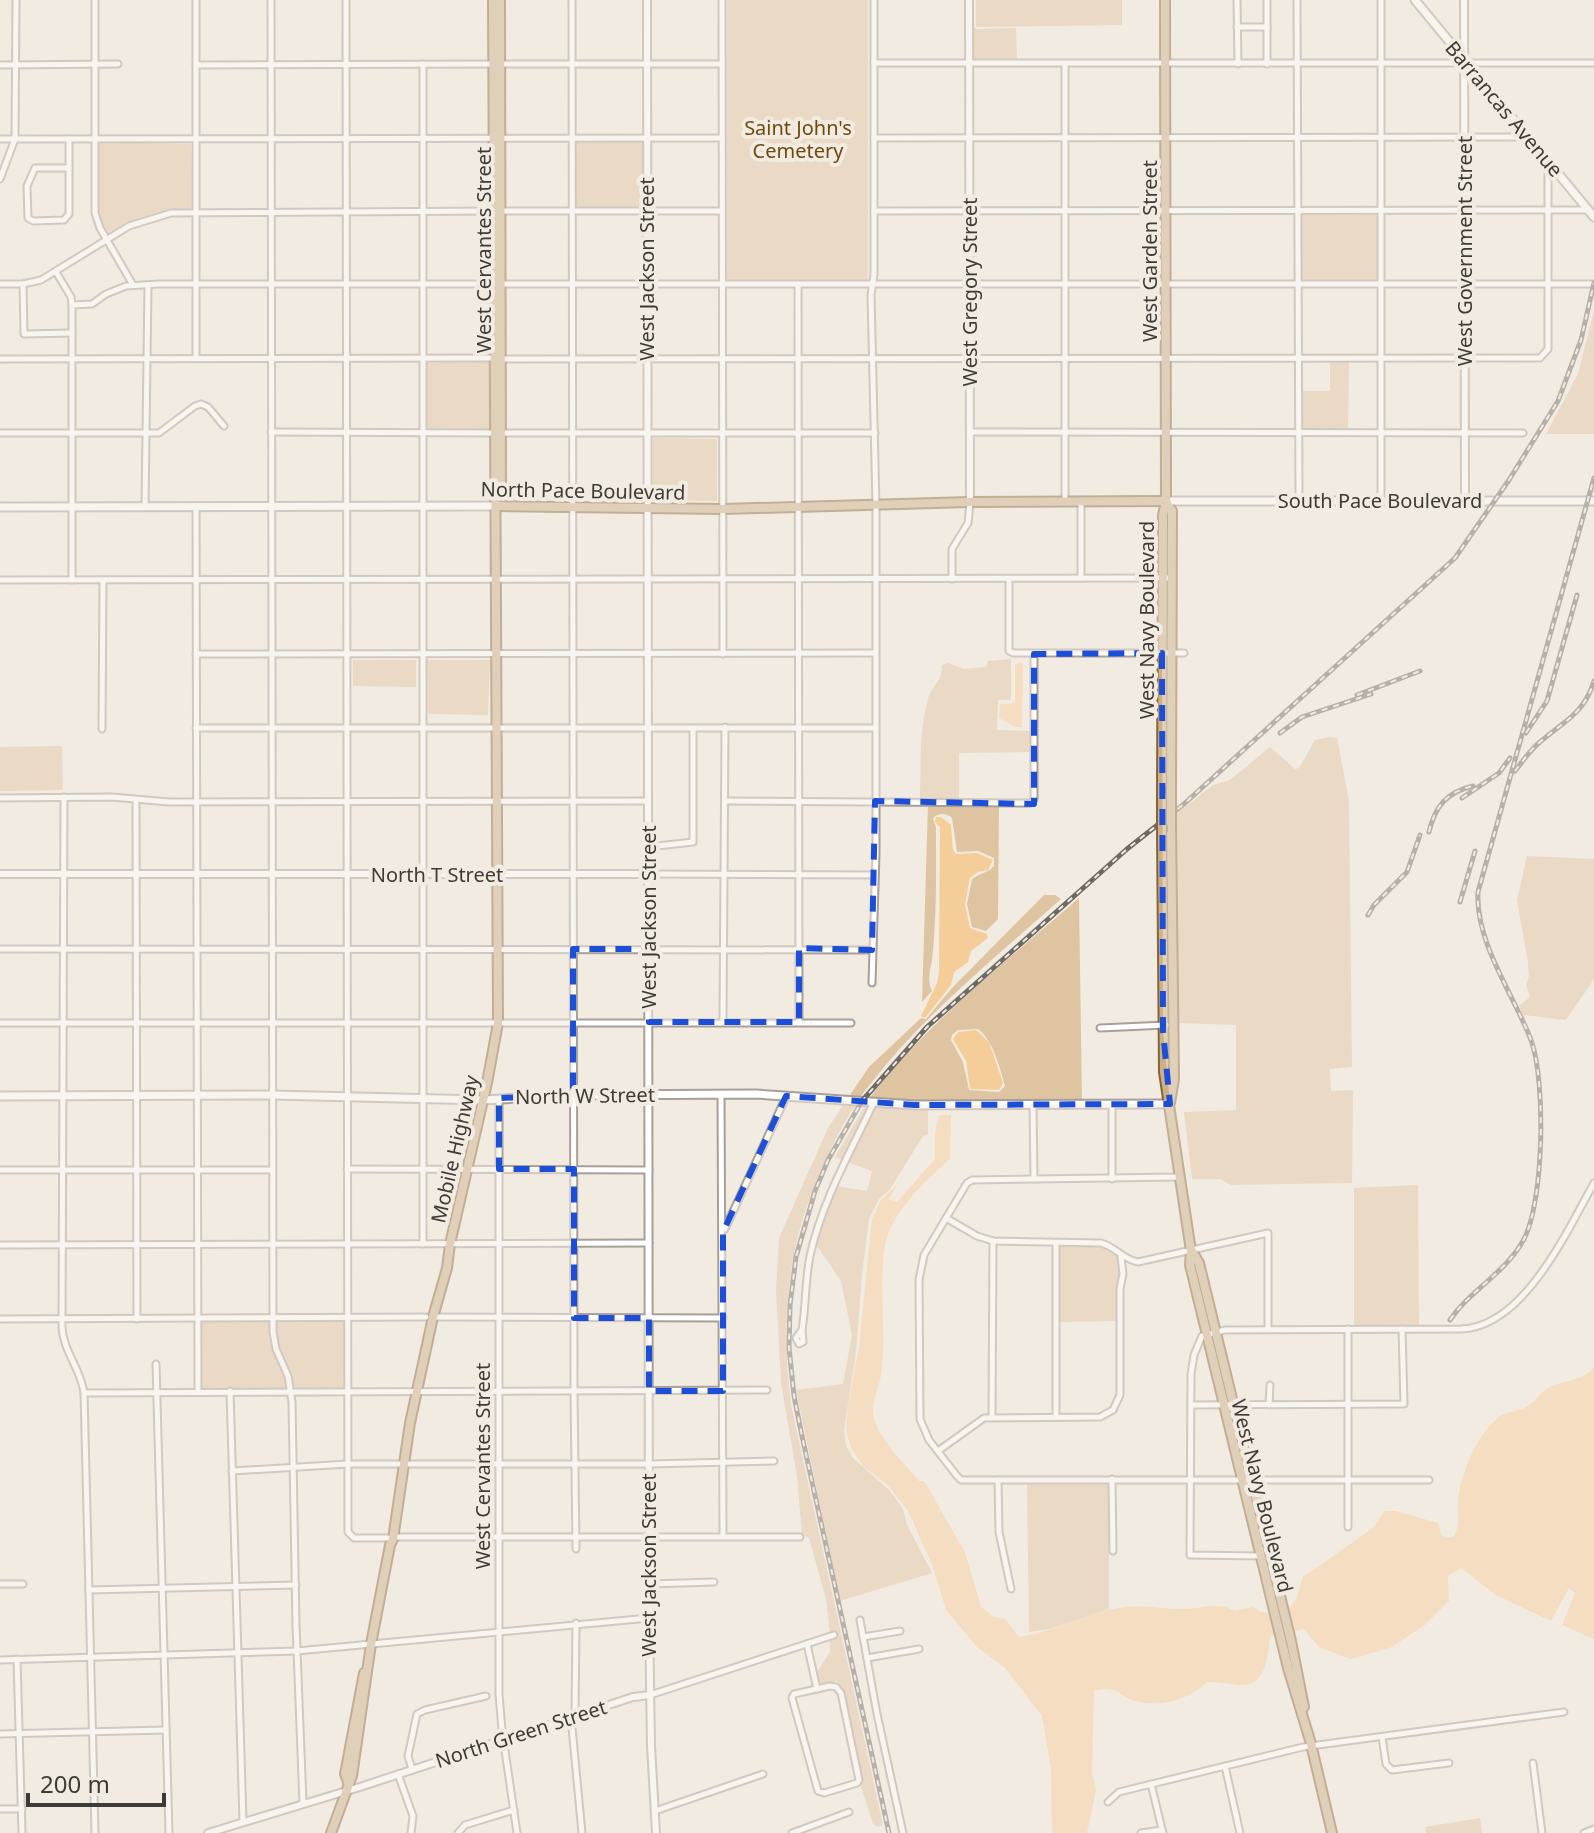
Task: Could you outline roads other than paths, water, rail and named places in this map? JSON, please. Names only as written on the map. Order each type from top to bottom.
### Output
[{"type":"main road","name":"West Cervantes Street","points":[[493,0],[497,211],[495,649],[498,875],[498,1023],[493,1054]]},
{"type":"main road","name":"West Cervantes Street","points":[[496,64],[500,0]]},
{"type":"main road","name":"West Garden Street","points":[[1165,0],[1166,501]]},
{"type":"main road","name":"Barrancas Avenue","points":[[1415,0],[1594,217]]},
{"type":"main road","name":"South Pace Boulevard","points":[[1166,501],[1594,501]]},
{"type":"main road","name":"North Pace Boulevard","points":[[0,507],[422,506],[497,502],[723,509],[970,502],[1166,501]]},
{"type":"main road","name":"West Navy Boulevard","points":[[1166,501],[1172,511],[1167,578],[1171,787],[1167,1025]]},
{"type":"main road","name":"West Navy Boulevard","points":[[1167,653],[1162,796],[1167,1025],[1173,1092],[1170,1104],[1191,1251],[1190,1265],[1212,1333],[1332,1833]]},
{"type":"main road","name":"Mobile Highway","points":[[331,1833],[347,1786],[345,1774],[371,1647],[429,1317],[437,1302],[442,1267],[493,1054]]},
{"type":"main road","name":"North W Street","points":[[0,1096],[272,1095],[483,1100],[573,1095],[721,1094],[874,1102],[1170,1104]]},
{"type":"street","points":[[0,179],[15,139],[16,0]]},
{"type":"street","points":[[95,0],[95,213],[133,285]]},
{"type":"street","points":[[196,0],[196,358]]},
{"type":"street","points":[[271,0],[273,1319],[274,1344],[291,1391],[303,1803]]},
{"type":"street","points":[[346,0],[349,1536],[390,1540],[800,1537]]},
{"type":"street","points":[[572,0],[576,1549]]},
{"type":"street","name":"West Jackson Street","points":[[647,0],[649,1618],[656,1833]]},
{"type":"street","points":[[722,0],[723,654]]},
{"type":"street","points":[[872,983],[876,506],[874,0]]},
{"type":"street","name":"West Gregory Street","points":[[952,579],[952,549],[968,523],[970,502],[969,0]]},
{"type":"street","points":[[1237,0],[1238,64]]},
{"type":"street","points":[[1267,0],[1267,64]]},
{"type":"street","points":[[1297,0],[1299,501]]},
{"type":"street","points":[[1381,0],[1381,502]]},
{"type":"street","name":"West Government Street","points":[[1464,0],[1465,502]]},
{"type":"street","points":[[1237,27],[1267,27]]},
{"type":"street","points":[[874,63],[1594,63]]},
{"type":"street","points":[[0,65],[118,64]]},
{"type":"street","points":[[423,64],[423,1244]]},
{"type":"street","points":[[196,65],[722,64]]},
{"type":"street","points":[[1065,64],[1065,502]]},
{"type":"street","points":[[874,138],[1527,137]]},
{"type":"street","points":[[0,139],[722,138]]},
{"type":"street","points":[[69,139],[69,168],[67,219],[29,220],[27,186],[33,169],[69,168]]},
{"type":"street","points":[[0,359],[1544,356],[1548,349],[1548,162]]},
{"type":"street","points":[[874,211],[1588,209]]},
{"type":"street","points":[[0,284],[23,284],[56,272],[149,218],[196,212],[722,211]]},
{"type":"street","points":[[56,272],[71,297],[72,305],[72,580]]},
{"type":"street","points":[[23,284],[24,334],[72,333]]},
{"type":"street","points":[[72,305],[92,304],[106,294],[133,285],[196,284],[1594,284]]},
{"type":"street","points":[[798,284],[799,1022]]},
{"type":"street","points":[[145,506],[148,285]]},
{"type":"street","points":[[0,433],[163,432],[201,404],[208,407],[224,426]]},
{"type":"street","points":[[271,432],[875,433]]},
{"type":"street","points":[[970,432],[1523,433]]},
{"type":"street","points":[[1081,502],[1081,578]]},
{"type":"street","points":[[196,506],[198,1391]]},
{"type":"street","points":[[0,580],[1167,578]]},
{"type":"street","points":[[1009,579],[1009,651],[1034,654],[1184,653]]},
{"type":"street","points":[[102,729],[103,580]]},
{"type":"street","points":[[196,654],[875,653]]},
{"type":"street","points":[[725,801],[1032,802],[1034,654]]},
{"type":"street","points":[[723,1022],[725,727]]},
{"type":"street","points":[[196,728],[875,728]]},
{"type":"street","points":[[648,847],[693,842],[693,728]]},
{"type":"street","points":[[64,797],[62,1319],[64,1344],[79,1372],[84,1393],[95,1833]]},
{"type":"street","points":[[0,798],[112,797],[196,802],[648,801]]},
{"type":"street","points":[[136,800],[137,1319]]},
{"type":"street","name":"North T Street","points":[[0,874],[875,875]]},
{"type":"street","points":[[0,949],[872,950]]},
{"type":"street","points":[[0,1023],[851,1023]]},
{"type":"street","points":[[1100,1028],[1167,1025]]},
{"type":"street","points":[[721,1094],[723,1536]]},
{"type":"street","points":[[723,1232],[786,1096]]},
{"type":"street","name":"West Cervantes Street","points":[[499,1098],[499,1702],[517,1833]]},
{"type":"street","points":[[802,1330],[807,1271],[817,1229],[837,1176],[874,1102]]},
{"type":"street","points":[[1033,1105],[1034,1179]]},
{"type":"street","points":[[1112,1105],[1112,1179]]},
{"type":"street","points":[[347,1169],[649,1170]]},
{"type":"street","points":[[0,1170],[272,1170]]},
{"type":"street","points":[[1179,1177],[970,1180],[924,1255],[919,1280],[919,1413],[925,1433],[957,1476],[961,1480],[1429,1480]]},
{"type":"street","points":[[1265,1557],[1190,1555],[1193,1360],[1200,1339],[1212,1333],[1268,1329],[1473,1328],[1502,1314],[1548,1263],[1594,1183]]},
{"type":"street","points":[[946,1218],[977,1236],[993,1241],[1101,1243],[1114,1248],[1121,1256],[1138,1262]]},
{"type":"street","points":[[1123,1274],[1138,1262],[1268,1233],[1268,1329]]},
{"type":"street","points":[[992,1417],[993,1241]]},
{"type":"street","points":[[0,1245],[423,1244],[449,1247],[649,1243]]},
{"type":"street","points":[[1056,1243],[1056,1417]]},
{"type":"street","points":[[938,1451],[977,1421],[992,1417],[1100,1417],[1113,1410],[1120,1395],[1121,1256]]},
{"type":"street","points":[[0,1319],[723,1318]]},
{"type":"street","points":[[1348,1329],[1348,1527]]},
{"type":"street","points":[[1191,1405],[1404,1404],[1402,1329]]},
{"type":"street","points":[[156,1364],[169,1833]]},
{"type":"street","points":[[1269,1405],[1270,1385]]},
{"type":"street","points":[[84,1393],[767,1390]]},
{"type":"street","points":[[230,1391],[243,1822]]},
{"type":"street","points":[[232,1471],[348,1464],[774,1461]]},
{"type":"street","points":[[1112,1479],[1113,1551]]},
{"type":"street","points":[[998,1480],[999,1532],[1011,1589]]},
{"type":"street","points":[[649,1584],[714,1582]]},
{"type":"street","points":[[0,1584],[23,1584]]},
{"type":"street","points":[[89,1590],[296,1585]]},
{"type":"street","points":[[0,1660],[237,1655],[371,1647],[576,1623],[649,1618]]},
{"type":"street","points":[[860,1620],[903,1833]]},
{"type":"street","points":[[576,1623],[573,1717],[582,1833]]},
{"type":"street","points":[[863,1637],[900,1631]]},
{"type":"street","name":"North Green Street","points":[[208,1833],[347,1786],[398,1774],[834,1635]]},
{"type":"street","points":[[807,1644],[817,1689]]},
{"type":"street","points":[[867,1658],[919,1649]]},
{"type":"street","points":[[17,1659],[22,1833]]},
{"type":"street","points":[[836,1687],[841,1693],[859,1778],[857,1783],[827,1793],[818,1791],[792,1701],[794,1694],[817,1689],[836,1687]]},
{"type":"street","points":[[412,1769],[408,1756],[417,1714],[486,1696]]},
{"type":"street","points":[[1108,1802],[1119,1792],[1312,1747],[1564,1712]]},
{"type":"street","points":[[0,1734],[166,1730]]},
{"type":"street","points":[[1382,1737],[1386,1764],[1392,1770],[1449,1763]]},
{"type":"street","points":[[1533,1763],[1542,1833]]},
{"type":"street","points":[[1225,1766],[1240,1833]]},
{"type":"street","points":[[398,1774],[413,1816],[411,1833]]},
{"type":"street","points":[[654,1811],[763,1774]]},
{"type":"street","points":[[1141,1833],[1163,1832],[1151,1784]]},
{"type":"street","points":[[0,1809],[22,1809]]},
{"type":"street","points":[[458,1833],[465,1825],[514,1810]]},
{"type":"street","points":[[792,1833],[849,1812]]},
{"type":"street","points":[[1584,1833],[1594,1829]]},
{"type":"railway","points":[[889,1833],[802,1436],[789,1347],[796,1257],[815,1191],[828,1160],[862,1101],[927,1027],[1127,849],[1184,804],[1455,558],[1558,401],[1581,340],[1594,283]]},
{"type":"railway","points":[[1450,1320],[1517,1251],[1531,1221],[1536,1198],[1541,1141],[1536,1059],[1524,1023],[1489,949],[1479,911],[1478,892],[1594,478]]},
{"type":"railway","points":[[1526,733],[1547,701],[1577,595]]},
{"type":"railway","points":[[1357,695],[1420,671]]},
{"type":"railway","points":[[1515,771],[1536,745],[1579,709],[1594,681]]},
{"type":"railway","points":[[1280,733],[1302,717],[1371,694]]},
{"type":"railway","points":[[1462,798],[1499,773],[1510,758]]},
{"type":"railway","points":[[1429,832],[1435,815],[1449,796],[1473,786]]},
{"type":"railway","points":[[1368,915],[1407,872],[1420,835]]},
{"type":"railway","points":[[1460,902],[1475,851]]},
{"type":"park label","name":"Saint John's Cemetery","points":[[798,140]]}]
